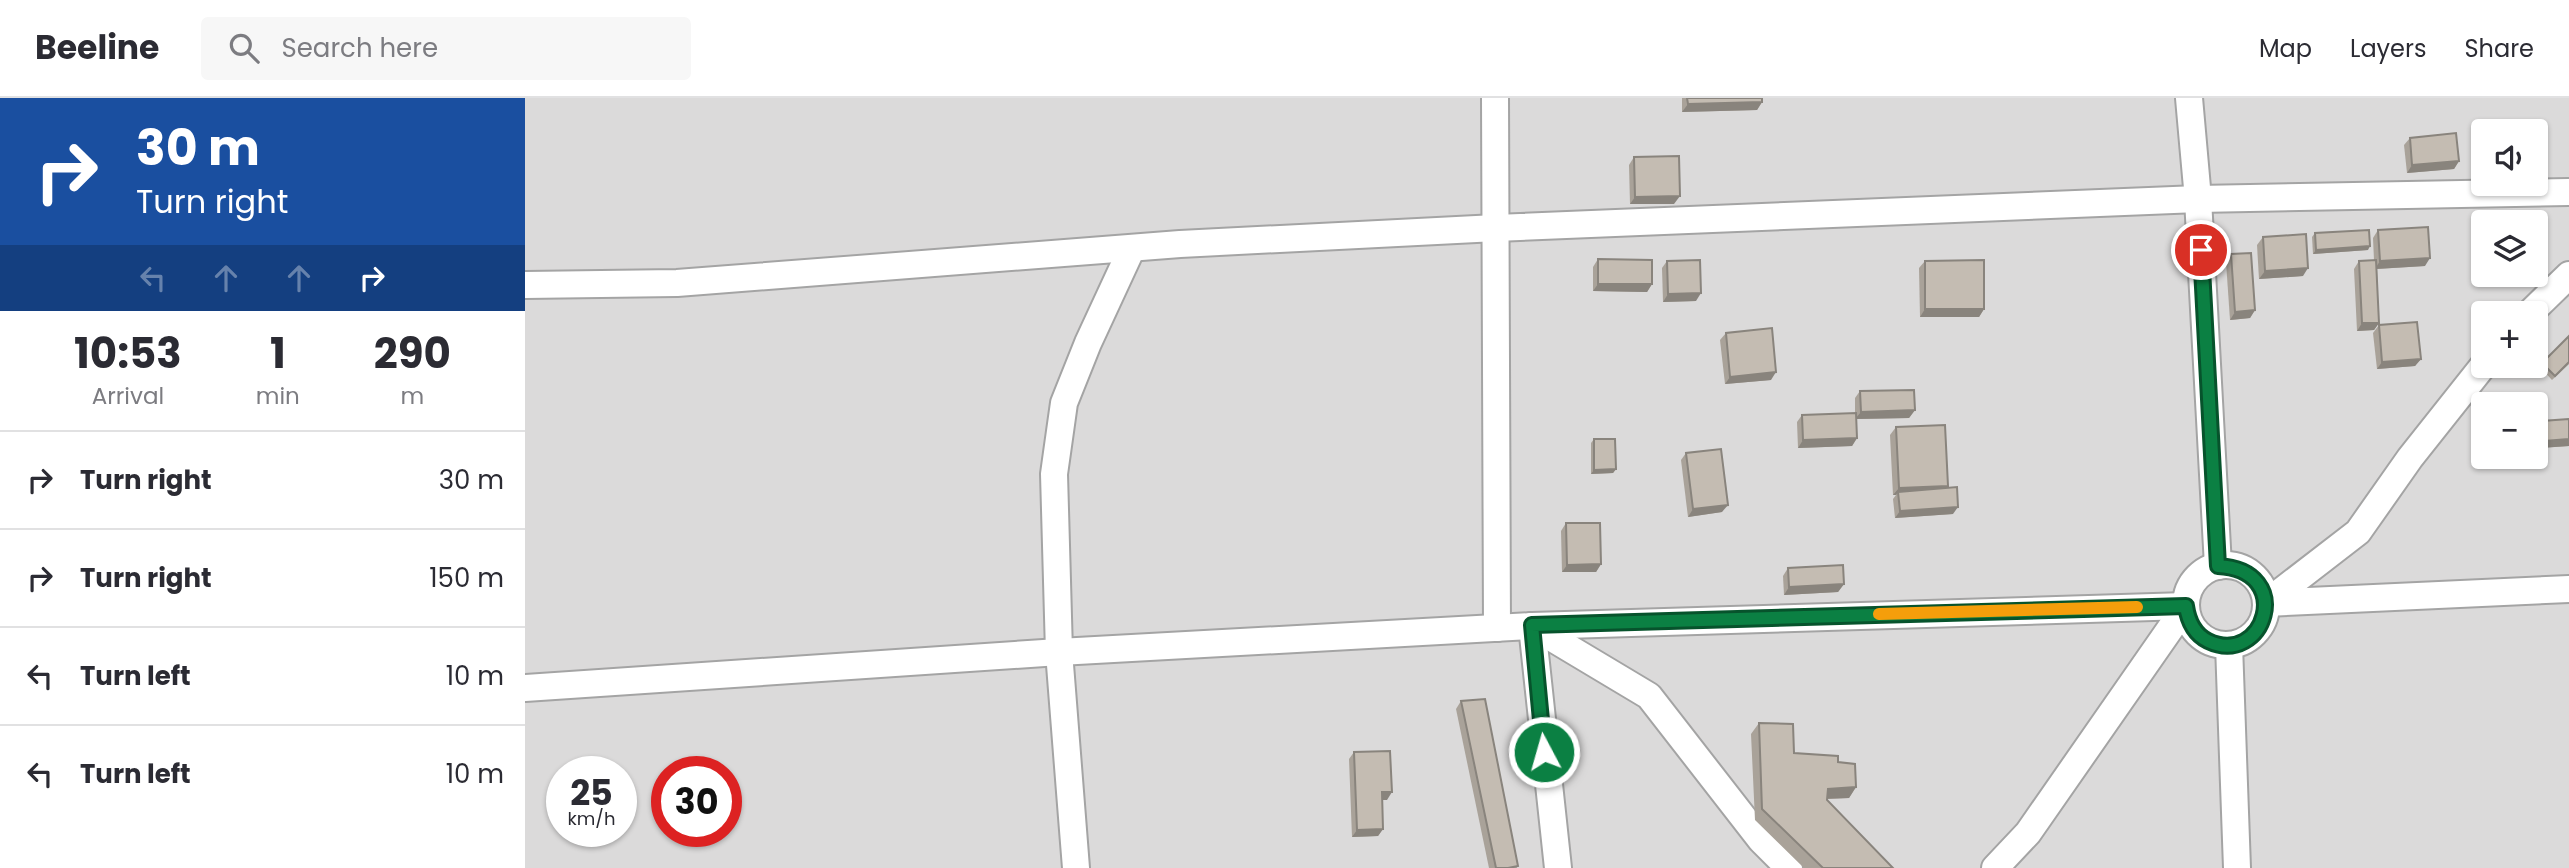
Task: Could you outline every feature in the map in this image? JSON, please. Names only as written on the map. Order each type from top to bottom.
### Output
[{"type":"street","points":[[1495,98],[1497,628]]},
{"type":"street","points":[[2189,98],[2198,199],[2218,566]]},
{"type":"street","points":[[525,285],[677,283],[1132,248],[1496,228],[2198,199],[2569,192]]},
{"type":"street","points":[[1076,868],[1059,652],[1054,474],[1064,403],[1088,343],[1132,248]]},
{"type":"street","points":[[2543,301],[2569,275]]},
{"type":"street","points":[[2266,603],[2358,532],[2410,458],[2473,378]]},
{"type":"street","points":[[2218,566],[2235,566],[2250,574],[2261,587],[2266,603],[2260,626],[2252,636],[2229,645],[2204,639],[2188,619],[2186,606],[2188,592],[2194,580],[2205,571],[2218,566]]},
{"type":"street","points":[[2266,603],[2569,589]]},
{"type":"street","points":[[525,688],[1059,652],[1532,625],[2186,606]]},
{"type":"street","points":[[1995,868],[2028,833],[2186,606]]},
{"type":"street","points":[[1532,625],[1558,868]]},
{"type":"street","points":[[1532,625],[1649,696],[1761,840],[1789,868]]},
{"type":"street","points":[[2229,645],[2237,868]]},
{"type":"shaded area","points":[[525,98],[2569,98],[2569,868],[525,868]]},
{"type":"building","points":[[1687,98],[1762,98],[1762,102],[1688,104]]},
{"type":"building","points":[[2456,133],[2459,161],[2412,165],[2410,138]]},
{"type":"building","points":[[1679,156],[1680,196],[1635,197],[1634,157]]},
{"type":"building","points":[[2428,227],[2430,258],[2380,261],[2378,230]]},
{"type":"building","points":[[2369,230],[2370,246],[2316,250],[2315,233]]},
{"type":"building","points":[[2306,234],[2308,268],[2265,271],[2263,237]]},
{"type":"building","points":[[2251,253],[2255,310],[2235,312],[2231,254]]},
{"type":"building","points":[[1598,259],[1652,260],[1652,284],[1598,284]]},
{"type":"building","points":[[1700,260],[1701,293],[1668,294],[1667,261]]},
{"type":"building","points":[[1984,260],[1984,309],[1925,309],[1925,261]]},
{"type":"building","points":[[2376,260],[2379,323],[2362,323],[2359,261]]},
{"type":"building","points":[[2417,322],[2421,359],[2382,362],[2379,325]]},
{"type":"building","points":[[1772,328],[1776,372],[1730,377],[1726,333]]},
{"type":"building","points":[[2569,336],[2569,362],[2555,376],[2548,369],[2548,357]]},
{"type":"building","points":[[1914,390],[1915,410],[1861,412],[1860,391]]},
{"type":"building","points":[[1856,413],[1857,438],[1803,440],[1802,415]]},
{"type":"building","points":[[2569,419],[2569,439],[2548,441],[2548,421]]},
{"type":"building","points":[[1945,425],[1948,486],[1899,488],[1896,427]]},
{"type":"building","points":[[1594,439],[1615,439],[1616,469],[1594,470]]},
{"type":"building","points":[[1721,449],[1728,505],[1693,509],[1686,453]]},
{"type":"building","points":[[1957,487],[1958,507],[1900,511],[1898,492]]},
{"type":"building","points":[[1566,523],[1600,523],[1601,564],[1567,565]]},
{"type":"building","points":[[1843,565],[1844,584],[1789,587],[1788,568]]},
{"type":"building","points":[[1485,699],[1518,866],[1508,868],[1496,868],[1461,701]]},
{"type":"building","points":[[1759,723],[1793,724],[1794,753],[1838,756],[1838,762],[1855,764],[1856,787],[1828,789],[1827,800],[1893,868],[1823,868],[1762,809]]},
{"type":"building","points":[[1390,751],[1392,792],[1382,792],[1383,829],[1357,830],[1354,752]]},
{"type":"slow traffic","points":[[1879,614],[2137,607]]},
{"type":"route","points":[[1544,752],[1532,625],[2186,606],[2188,619],[2204,639],[2229,645],[2252,636],[2265,615],[2266,603],[2261,587],[2250,574],[2235,566],[2218,566],[2201,250]]}]
